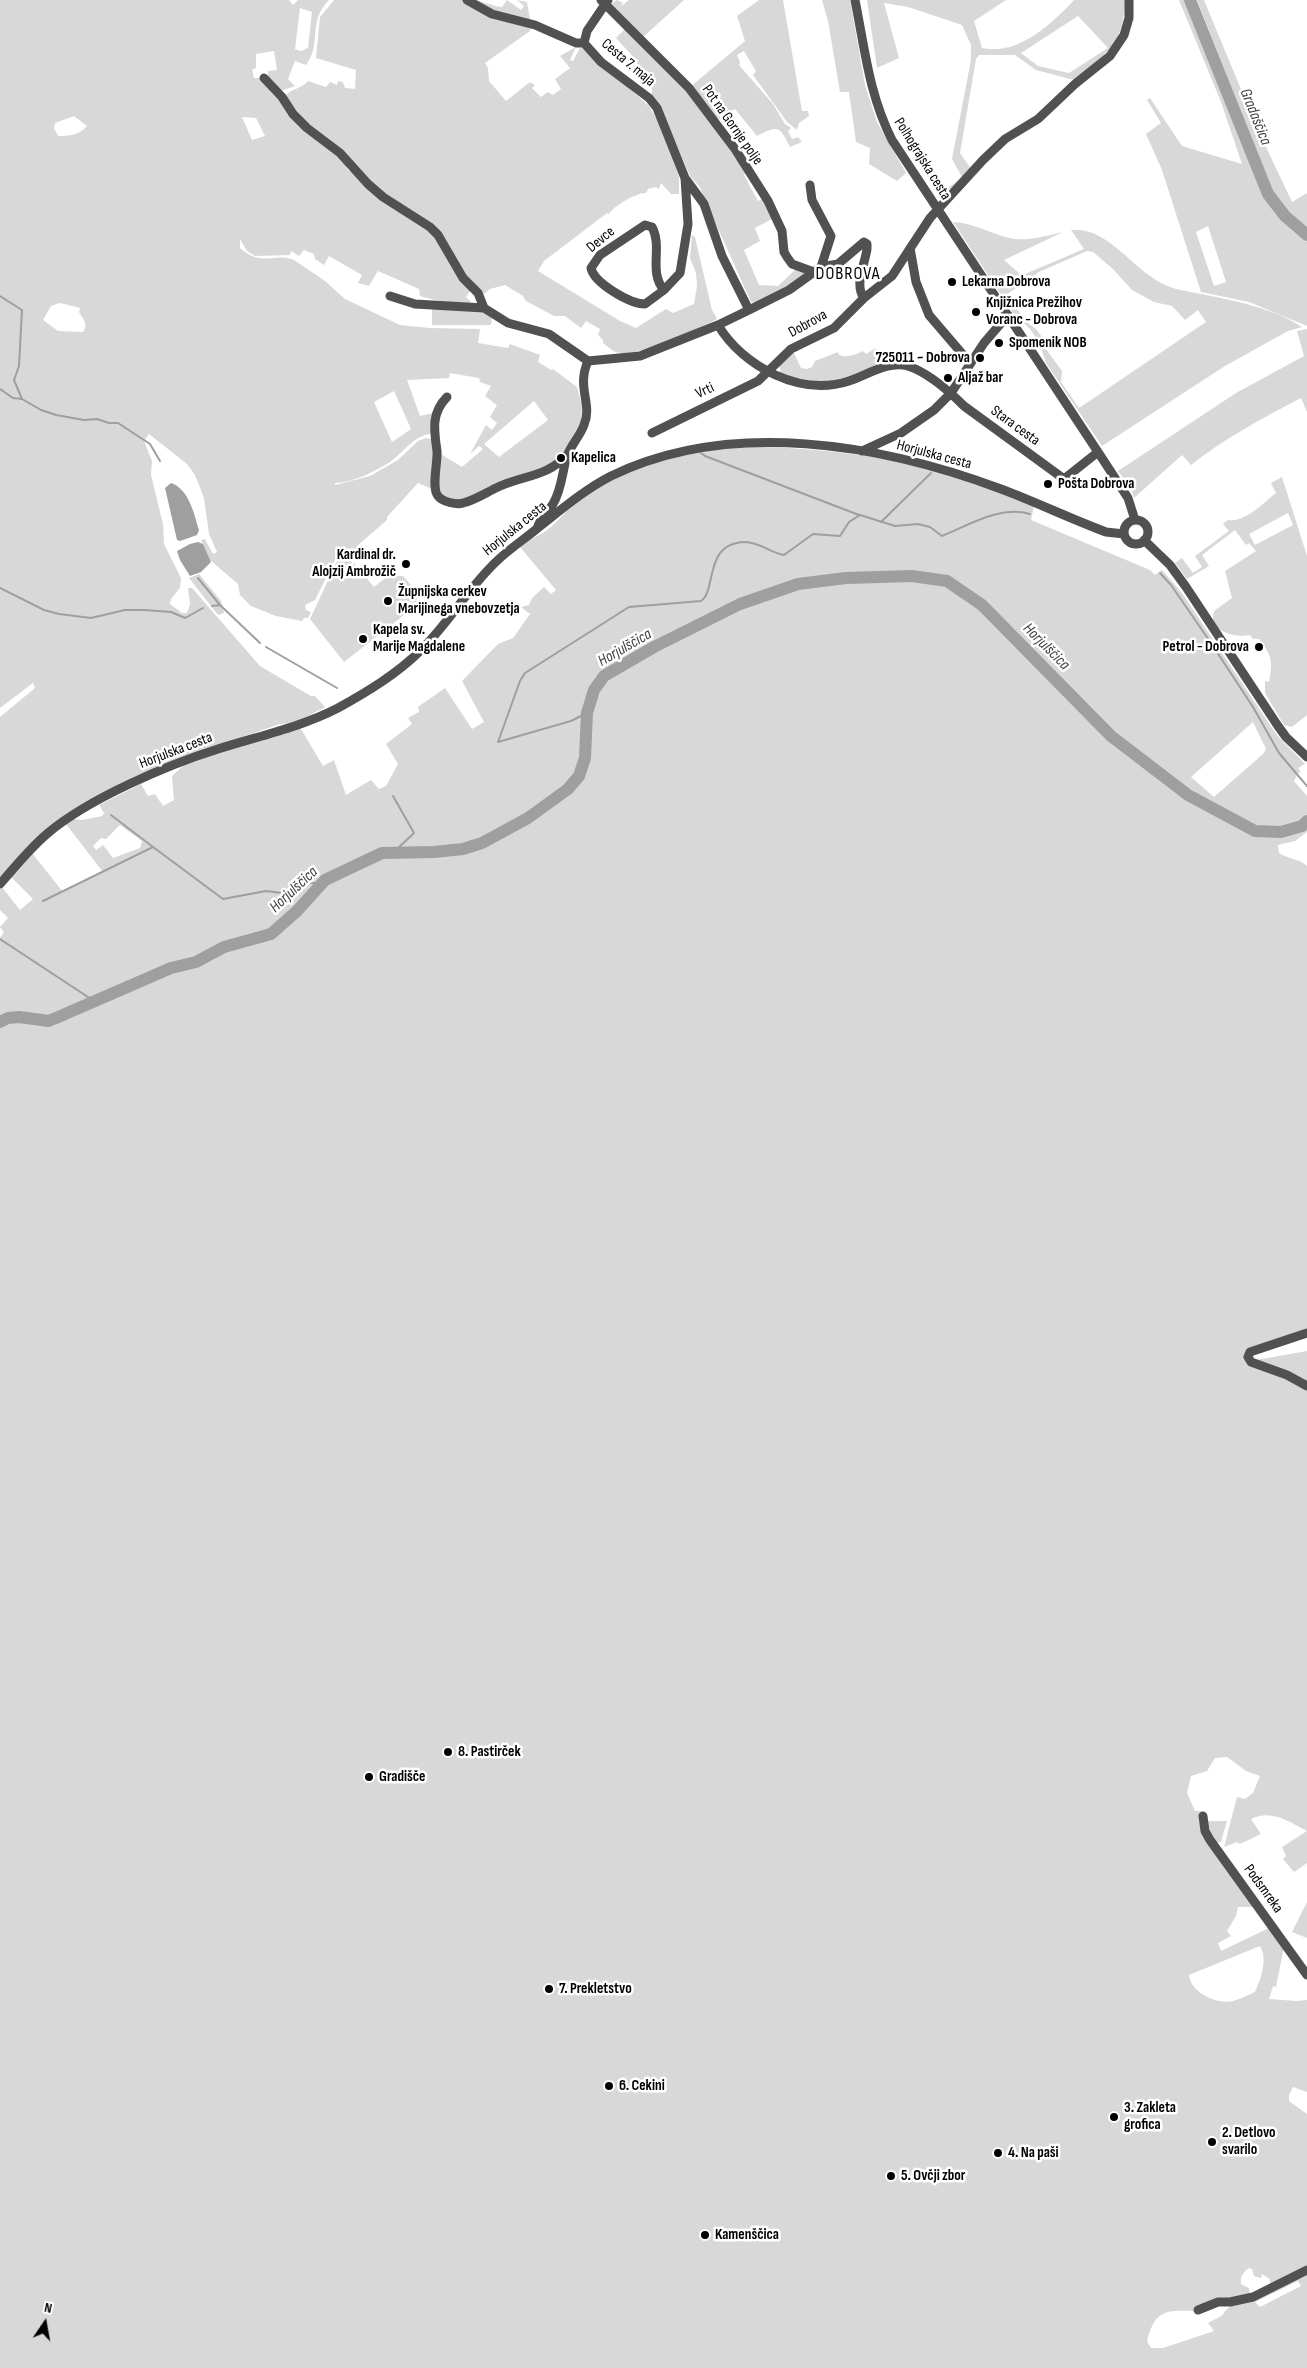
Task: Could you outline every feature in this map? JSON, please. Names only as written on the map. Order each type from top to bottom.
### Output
[{"type":"street","points":[[466,0],[492,14],[535,25],[576,43],[584,42]]},
{"type":"street","name":"Polhograjska cesta","points":[[855,0],[868,74],[884,123],[903,158],[1128,498],[1135,520]]},
{"type":"street","name":"Dobrova","points":[[768,372],[791,349],[834,328],[864,298],[892,276],[922,229],[983,160],[1006,139],[1038,119],[1075,84],[1110,56],[1124,35],[1130,18],[1129,0]]},
{"type":"street","name":"Cesta 7. maja","points":[[605,1],[587,31],[584,42],[601,62],[638,89],[657,108],[682,166],[685,178]]},
{"type":"street","name":"Pot na Gornje polje","points":[[605,1],[700,102],[735,149],[772,209],[782,231],[784,252],[792,264],[818,269]]},
{"type":"street","points":[[264,78],[282,96],[293,114],[307,128],[353,165],[368,184],[383,197],[430,227],[438,235],[456,268],[478,293],[484,308]]},
{"type":"street","points":[[685,178],[704,204],[722,256],[749,310]]},
{"type":"street","name":"Devce","points":[[664,290],[656,277],[656,235],[652,227],[645,225],[600,255],[591,268],[592,274],[598,280],[639,304],[645,304],[664,290],[676,281],[683,262],[688,224],[685,178]]},
{"type":"street","points":[[810,185],[812,200],[831,236],[818,269]]},
{"type":"street","points":[[390,296],[415,304],[484,308],[508,323],[549,334],[588,361],[640,356],[718,326],[789,290],[818,269],[838,264],[864,242],[867,244],[865,265],[859,285],[860,292],[864,298]]},
{"type":"street","points":[[910,248],[916,282],[929,315],[970,363]]},
{"type":"street","points":[[862,451],[878,445],[922,420],[951,393],[970,363],[1008,315]]},
{"type":"street","name":"Stara cesta","points":[[718,326],[725,338],[741,353],[768,372],[799,382],[826,386],[849,381],[881,368],[907,366],[951,393],[964,406],[1064,479],[1098,452]]},
{"type":"street","points":[[537,528],[540,520],[553,504],[567,455],[584,424],[586,404],[582,380],[588,361]]},
{"type":"street","name":"Vrti","points":[[652,433],[758,381],[768,372]]},
{"type":"street","points":[[447,397],[436,412],[434,426],[437,452],[436,490],[438,496],[443,500],[462,504],[518,479],[552,469],[567,455]]},
{"type":"street","name":"Horjulska cesta","points":[[0,884],[50,831],[95,803],[170,767],[216,750],[274,734],[327,713],[385,679],[422,649],[488,569],[537,528],[575,498],[611,476],[649,461],[692,449],[725,444],[766,443],[822,446],[862,451],[969,478],[1000,488],[1106,532],[1124,534]]},
{"type":"street","points":[[1135,520],[1143,522],[1147,529],[1144,540],[1133,543],[1124,534],[1127,523],[1135,520]]},
{"type":"street","points":[[1144,540],[1170,565],[1236,659],[1278,726],[1286,737],[1307,757]]},
{"type":"street","points":[[1307,1334],[1250,1352],[1248,1357],[1251,1362],[1287,1375],[1307,1386]]},
{"type":"street","name":"Podsmreka","points":[[1203,1816],[1205,1831],[1210,1840],[1307,1975]]},
{"type":"street","points":[[1198,2310],[1218,2302],[1253,2298],[1307,2270]]},
{"type":"shaded area","points":[[0,0],[289,0],[293,5],[298,0],[329,0],[318,17],[314,49],[311,57],[306,65],[295,61],[288,79],[295,86],[281,91],[268,78],[268,71],[277,70],[274,51],[256,54],[256,68],[252,70],[254,78],[261,78],[349,164],[346,167],[349,171],[353,168],[432,232],[471,290],[466,297],[471,302],[470,305],[420,296],[419,289],[378,271],[369,286],[358,283],[362,275],[329,256],[324,265],[315,259],[314,254],[304,250],[299,256],[291,251],[290,255],[255,256],[247,251],[240,239],[240,248],[255,257],[294,260],[325,281],[345,299],[400,325],[429,328],[480,329],[478,343],[508,348],[510,344],[540,355],[538,362],[551,370],[553,369],[577,387],[582,406],[581,422],[554,466],[476,496],[453,502],[438,492],[439,453],[462,467],[483,449],[479,446],[470,454],[486,425],[492,430],[497,423],[490,417],[497,405],[485,396],[491,386],[480,382],[479,378],[450,373],[449,378],[407,380],[420,416],[433,413],[430,424],[431,434],[420,437],[390,462],[364,476],[335,483],[335,485],[370,476],[398,460],[418,441],[426,438],[432,439],[435,454],[434,490],[418,483],[387,517],[387,520],[357,546],[351,566],[354,563],[374,587],[388,576],[403,576],[419,594],[413,608],[344,662],[310,619],[338,559],[336,558],[315,600],[305,605],[306,610],[311,612],[308,618],[304,618],[302,621],[276,616],[251,606],[240,595],[238,584],[210,560],[201,540],[205,539],[213,554],[217,552],[209,534],[204,498],[195,475],[187,464],[149,434],[144,441],[152,461],[151,475],[163,524],[164,544],[181,578],[180,588],[171,599],[170,604],[182,613],[187,613],[190,604],[188,588],[192,588],[260,666],[311,696],[315,696],[325,707],[287,724],[280,724],[172,761],[84,803],[50,828],[0,878],[0,717],[35,688],[33,683],[0,708]],"holes":[[[300,8],[312,12],[308,48],[301,51],[295,49]],[[74,116],[87,126],[78,133],[66,136],[58,136],[54,128],[55,123]],[[242,117],[256,118],[265,136],[252,140]],[[60,303],[80,308],[79,312],[85,324],[83,332],[58,331],[43,320],[51,306]],[[394,391],[411,429],[392,442],[374,402]],[[534,401],[548,420],[499,457],[484,444]]]},
{"type":"shaded area","points":[[334,0],[463,0],[531,26],[530,31],[485,63],[488,68],[489,81],[506,101],[530,82],[535,85],[532,88],[541,97],[548,92],[553,95],[561,89],[555,79],[570,68],[560,56],[576,47],[570,60],[573,61],[580,48],[585,49],[649,106],[659,122],[674,161],[679,177],[679,194],[671,194],[661,183],[659,189],[656,187],[648,189],[646,193],[626,200],[544,261],[538,271],[620,321],[636,328],[666,309],[673,313],[694,304],[697,286],[696,273],[690,258],[692,235],[695,237],[712,310],[717,319],[652,348],[625,353],[611,350],[598,335],[600,329],[586,321],[581,328],[565,316],[554,316],[526,301],[523,296],[505,285],[490,289],[483,295],[467,279],[443,239],[383,195],[296,114],[286,95],[303,86],[308,81],[326,87],[330,82],[337,85],[338,81],[343,82],[345,88],[355,89],[356,70],[316,58],[320,17]]},
{"type":"shaded area","points":[[470,0],[502,7],[507,0],[521,10],[524,6],[517,0],[527,2],[530,19],[528,21],[496,14]]},
{"type":"shaded area","points":[[617,0],[623,3],[620,7],[629,0],[684,0],[642,38],[609,5]]},
{"type":"shaded area","points":[[759,0],[783,0],[802,111],[808,111],[809,116],[799,123],[797,130],[787,122],[753,75],[756,71],[744,51],[737,55],[740,62],[739,65],[773,104],[785,124],[791,128],[788,131],[792,139],[798,137],[802,142],[790,147],[781,131],[778,130],[770,130],[757,136],[735,109],[717,120],[690,87],[745,41],[737,16]]},
{"type":"shaded area","points":[[822,0],[850,0],[865,85],[877,122],[906,173],[897,181],[869,164],[870,148],[856,142],[849,92],[840,92],[828,21]]},
{"type":"shaded area","points":[[867,0],[1006,0],[974,21],[982,48],[995,49],[1020,43],[1032,36],[1055,19],[1074,0],[1125,0],[1124,15],[1117,38],[1095,63],[1074,80],[1036,70],[1015,55],[979,55],[976,59],[960,153],[971,169],[945,197],[940,195],[962,177],[952,159],[971,60],[971,45],[962,25],[908,7],[884,3],[899,58],[877,68]],"holes":[[[1078,16],[1108,48],[1069,73],[1038,66],[1021,53]]]},
{"type":"shaded area","points":[[1179,0],[1184,0],[1262,191],[1282,218],[1307,241],[1307,326],[1249,302],[1201,292],[1162,170],[1146,134],[1161,123],[1147,100],[1150,98],[1182,146],[1242,164],[1221,102]],"holes":[[[1208,226],[1226,282],[1214,286],[1196,232]]]},
{"type":"shaded area","points":[[1197,0],[1204,0],[1257,128],[1292,202],[1307,193],[1307,229],[1284,208],[1272,190]]},
{"type":"shaded area","points":[[626,28],[687,89],[746,173],[744,175],[758,201],[763,199],[774,218],[755,228],[760,241],[744,250],[759,285],[778,286],[796,269],[806,274],[795,285],[755,303],[751,302],[699,186],[690,176],[672,134],[652,97],[652,88],[632,69],[638,62],[616,38]]},
{"type":"shaded area","points":[[953,222],[968,224],[1016,239],[1036,238],[1063,232],[1004,260],[1019,273],[1025,274],[1084,249],[1071,230],[1084,230],[1096,234],[1107,241],[1161,283],[1181,290],[1267,310],[1302,327],[1288,331],[1225,366],[1102,446],[1046,363],[1039,342],[1030,329],[1013,313]],"holes":[[[1087,251],[1093,252],[1113,269],[1132,290],[1154,302],[1172,306],[1185,320],[1198,310],[1206,322],[1079,408],[1061,382],[1062,371],[1046,349],[1042,337],[1006,295],[1039,272]]]},
{"type":"shaded area","points":[[432,306],[479,310],[492,316],[491,325],[432,325]]},
{"type":"shaded area","points":[[1307,329],[1307,412],[1301,398],[1231,437],[1191,465],[1182,455],[1134,498],[1131,488],[1118,471],[1236,393],[1304,356],[1297,331]]},
{"type":"shaded area","points":[[874,349],[882,350],[879,366],[856,376],[816,384],[778,373],[781,370],[779,366],[793,351],[801,368],[807,369],[812,367],[815,361],[838,352],[839,355],[848,356],[863,351],[866,354]]},
{"type":"shaded area","points":[[751,447],[823,451],[860,455],[932,469],[1001,491],[1034,506],[1031,520],[1150,570],[1155,575],[1162,570],[1182,593],[1276,734],[1305,764],[1298,768],[1301,772],[1298,773],[1294,781],[1307,796],[1307,832],[1295,841],[1278,845],[1279,853],[1307,866],[1307,1332],[1249,1350],[1245,1356],[1246,1361],[1252,1365],[1307,1388],[1307,1831],[1279,1818],[1266,1815],[1258,1816],[1251,1819],[1261,1834],[1240,1844],[1237,1842],[1224,1847],[1237,1797],[1245,1799],[1253,1793],[1260,1776],[1246,1771],[1227,1757],[1215,1758],[1207,1771],[1191,1776],[1187,1793],[1195,1811],[1201,1811],[1207,1838],[1255,1904],[1254,1907],[1238,1907],[1236,1916],[1227,1931],[1231,1936],[1218,1943],[1221,1951],[1271,1927],[1284,1947],[1276,1987],[1273,1986],[1269,1999],[1307,2000],[1307,2092],[1293,2087],[1289,2095],[1289,2101],[1307,2114],[1307,2268],[1270,2286],[1270,2279],[1262,2274],[1261,2278],[1254,2276],[1252,2269],[1249,2268],[1242,2275],[1241,2284],[1249,2288],[1250,2296],[1215,2300],[1196,2306],[1193,2311],[1175,2311],[1162,2314],[1153,2324],[1147,2341],[1151,2348],[1163,2348],[1214,2331],[1208,2323],[1223,2315],[1233,2304],[1253,2299],[1307,2272],[1307,2368],[0,2368],[0,1026],[12,1021],[18,1021],[51,1027],[56,1025],[64,1014],[49,1019],[17,1014],[0,1019],[0,938],[4,932],[0,927],[8,918],[0,910],[0,889],[2,887],[20,910],[33,899],[11,877],[32,853],[63,892],[103,872],[66,824],[73,819],[82,820],[102,816],[104,813],[99,805],[141,784],[148,796],[155,794],[163,806],[174,800],[172,776],[183,766],[221,751],[301,729],[323,766],[334,760],[346,795],[371,780],[379,789],[386,786],[398,764],[386,744],[412,724],[408,718],[419,712],[418,707],[445,688],[472,729],[484,722],[462,681],[498,644],[513,638],[530,614],[521,607],[529,605],[532,598],[544,587],[551,594],[556,590],[520,547],[555,524],[579,500],[598,487],[619,477],[661,461],[728,449]],"holes":[[[1253,722],[1266,749],[1263,754],[1214,797],[1191,777]],[[120,825],[142,841],[140,848],[113,858],[103,845],[96,850],[93,846],[101,838],[106,839]],[[1260,1946],[1262,1951],[1263,1969],[1255,1992],[1236,2000],[1227,2002],[1205,1996],[1194,1987],[1189,1975]],[[1298,2281],[1301,2286],[1260,2307],[1255,2302]]]},
{"type":"shaded area","points":[[1282,477],[1307,556],[1307,715],[1292,727],[1284,725],[1265,693],[1265,681],[1269,682],[1271,664],[1269,655],[1259,639],[1253,639],[1250,635],[1244,636],[1224,632],[1215,624],[1213,618],[1214,611],[1232,598],[1225,571],[1256,551],[1249,543],[1246,545],[1235,530],[1202,555],[1209,566],[1187,579],[1175,563],[1182,558],[1193,573],[1202,567],[1195,556],[1229,531],[1223,524],[1228,520],[1234,520],[1247,515],[1276,493],[1271,483]],"holes":[[[1288,513],[1293,525],[1255,545],[1249,534]]]},
{"type":"shaded area","points":[[171,483],[177,486],[186,496],[193,510],[199,530],[197,535],[180,541],[177,540],[165,488]]},
{"type":"shaded area","points":[[198,542],[203,544],[211,562],[201,572],[190,576],[177,551]]},
{"type":"shaded area","points":[[199,574],[221,601],[224,613],[218,615],[189,578]]},
{"type":"shaded area","points":[[1307,1351],[1307,1383],[1256,1360]]},
{"type":"shaded area","points":[[1206,1821],[1227,1821],[1221,1842],[1216,1843]]},
{"type":"shaded area","points":[[1307,1831],[1307,1863],[1294,1872],[1283,1859],[1286,1856],[1282,1847]]},
{"type":"shaded area","points":[[1307,1902],[1307,1938],[1292,1932]]},
{"type":"waterway","name":"Gradaščica","points":[[1190,0],[1268,194],[1285,216],[1307,235]]},
{"type":"waterway","points":[[0,296],[22,310],[19,366],[14,380],[22,399]]},
{"type":"waterway","points":[[0,389],[13,398],[22,399],[41,410],[56,415],[118,423],[150,444],[160,461]]},
{"type":"waterway","points":[[701,453],[859,515]]},
{"type":"waterway","points":[[881,522],[931,473]]},
{"type":"waterway","points":[[587,713],[571,721],[498,742],[520,681],[525,673],[629,607],[701,601],[706,596],[709,588],[717,558],[723,550],[732,544],[750,542],[784,555],[813,534],[840,536],[849,522],[860,515],[895,526],[918,524],[930,527],[942,536],[996,514],[1007,512],[1030,514]]},
{"type":"waterway","points":[[1160,573],[1171,585],[1211,643],[1253,707],[1279,753],[1307,786]]},
{"type":"waterway","name":"Horjulščica","points":[[0,1022],[8,1018],[19,1017],[49,1021],[171,968],[196,962],[224,947],[271,934],[297,911],[325,880],[382,853],[434,852],[463,849],[482,843],[528,818],[568,789],[579,776],[585,758],[587,713],[594,690],[604,676],[654,647],[740,604],[798,584],[846,578],[912,576],[947,581],[982,605],[1111,736],[1188,795],[1255,831],[1281,832],[1302,826],[1307,821]]},
{"type":"waterway","points":[[198,578],[220,605],[260,643]]},
{"type":"waterway","points":[[0,588],[44,610],[91,618],[125,610],[171,612],[185,618],[203,608]]},
{"type":"waterway","points":[[212,606],[220,605]]},
{"type":"waterway","points":[[266,647],[337,688]]},
{"type":"waterway","points":[[393,796],[414,833],[395,851]]},
{"type":"waterway","points":[[111,815],[153,847]]},
{"type":"waterway","points":[[43,901],[153,847],[223,899],[266,891],[290,894],[310,883],[323,883]]},
{"type":"waterway","points":[[0,939],[94,1001]]},
{"type":"place","name":"Lekarna Dobrova","points":[[952,282]]},
{"type":"place","name":"Knjižnica Prežihov Voranc - Dobrova","points":[[976,312]]},
{"type":"place","name":"Spomenik NOB","points":[[999,343]]},
{"type":"place","name":"725011 ~ Dobrova","points":[[980,358]]},
{"type":"place","name":"Aljaž bar","points":[[948,378]]},
{"type":"place","name":"Kapelica","points":[[561,458]]},
{"type":"place","name":"Pošta Dobrova","points":[[1048,484]]},
{"type":"place","name":"Kardinal dr. Alojzij Ambrožič","points":[[406,564]]},
{"type":"place","name":"Župnijska cerkev Marijinega vnebovzetja","points":[[388,601]]},
{"type":"place","name":"Kapela sv. Marije Magdalene","points":[[363,639]]},
{"type":"place","name":"Petrol - Dobrova","points":[[1259,647]]},
{"type":"place","name":"8. Pastirček","points":[[448,1752]]},
{"type":"place","name":"Gradišče","points":[[369,1777]]},
{"type":"place","name":"7. Prekletstvo","points":[[549,1989]]},
{"type":"place","name":"6. Cekini","points":[[609,2086]]},
{"type":"place","name":"3. Zakleta grofica","points":[[1114,2117]]},
{"type":"place","name":"2. Detlovo svarilo","points":[[1212,2142]]},
{"type":"place","name":"4. Na paši","points":[[998,2153]]},
{"type":"place","name":"5. Ovčji zbor","points":[[891,2176]]},
{"type":"place","name":"Kamenščica","points":[[705,2235]]},
{"type":"district","name":"DOBROVA","points":[[848,274]]}]
